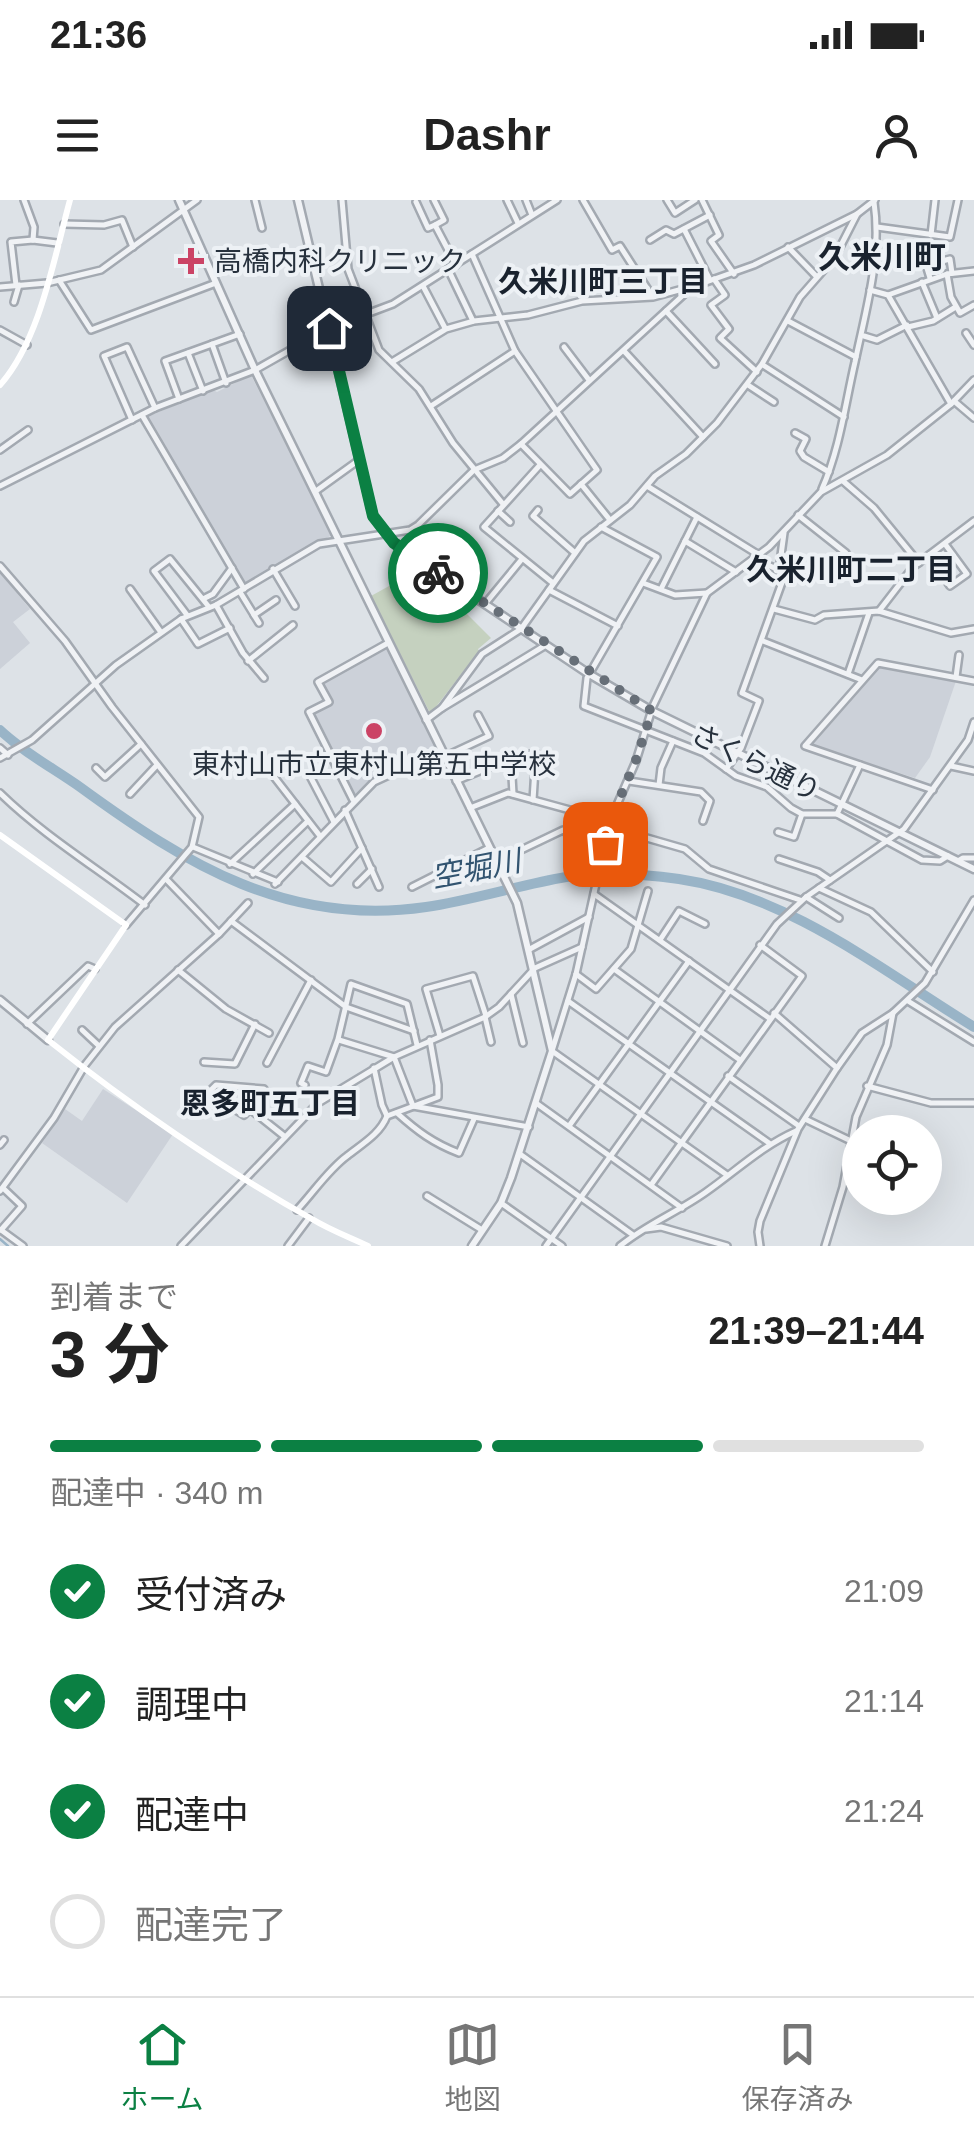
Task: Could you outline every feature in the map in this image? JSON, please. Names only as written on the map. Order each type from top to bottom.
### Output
[{"type":"main road","points":[[0,385],[26,346],[70,200]]},
{"type":"main road","points":[[0,836],[126,926],[48,1040],[85,1070],[244,1177],[309,1218],[368,1246]]},
{"type":"street","points":[[24,200],[34,227],[33,240]]},
{"type":"street","points":[[180,200],[255,370],[516,901],[552,1051],[727,1175]]},
{"type":"street","points":[[0,287],[101,270],[197,200]]},
{"type":"street","points":[[256,200],[262,228]]},
{"type":"street","points":[[298,200],[373,516],[384,533]]},
{"type":"street","points":[[342,200],[348,269],[379,350],[431,406],[474,470],[503,504]]},
{"type":"street","points":[[416,202],[428,228],[444,220],[434,200]]},
{"type":"street","points":[[508,200],[518,224]]},
{"type":"street","points":[[526,200],[532,214]]},
{"type":"street","points":[[0,486],[142,414],[255,370],[329,328],[364,316],[424,286],[557,200]]},
{"type":"street","points":[[583,200],[612,250],[620,246],[653,297]]},
{"type":"street","points":[[667,200],[675,212],[698,200],[720,234],[711,240],[734,274]]},
{"type":"street","points":[[931,235],[936,200]]},
{"type":"street","points":[[878,227],[950,237],[958,200]]},
{"type":"street","points":[[392,362],[446,329],[474,321],[528,315],[582,301],[653,297],[734,274],[858,214],[874,201]]},
{"type":"street","points":[[821,492],[863,336],[878,227],[874,201]]},
{"type":"street","points":[[442,708],[482,654],[521,628],[584,540],[702,438],[748,385],[816,276],[835,256],[858,214]]},
{"type":"street","points":[[650,240],[666,230],[674,234],[710,216]]},
{"type":"street","points":[[64,224],[104,225],[122,220],[133,246]]},
{"type":"street","points":[[435,225],[456,265]]},
{"type":"street","points":[[684,229],[724,294],[711,305],[729,330],[720,338],[756,372]]},
{"type":"street","points":[[14,302],[18,285],[11,242],[57,243]]},
{"type":"street","points":[[788,247],[816,276]]},
{"type":"street","points":[[472,254],[515,352],[597,470],[570,494],[521,444]]},
{"type":"street","points":[[930,279],[926,266],[950,259],[954,308],[960,313],[974,305]]},
{"type":"street","points":[[448,269],[474,321]]},
{"type":"street","points":[[888,296],[950,273],[974,271]]},
{"type":"street","points":[[59,280],[90,330],[217,282]]},
{"type":"street","points":[[922,282],[937,318]]},
{"type":"street","points":[[424,286],[446,329]]},
{"type":"street","points":[[0,758],[32,740],[94,683],[160,631],[185,617],[213,606],[319,544],[410,530],[418,525],[474,470],[504,458],[521,444],[692,287]]},
{"type":"street","points":[[870,290],[888,296],[952,402],[974,418]]},
{"type":"street","points":[[863,336],[877,340],[954,308]]},
{"type":"street","points":[[666,311],[715,364]]},
{"type":"street","points":[[787,321],[856,357]]},
{"type":"street","points":[[0,330],[26,346]]},
{"type":"street","points":[[966,333],[974,345]]},
{"type":"street","points":[[180,399],[165,361],[240,334]]},
{"type":"street","points":[[212,344],[226,382]]},
{"type":"street","points":[[132,420],[104,356],[126,347],[155,408]]},
{"type":"street","points":[[564,347],[589,380]]},
{"type":"street","points":[[623,350],[702,438]]},
{"type":"street","points":[[188,352],[202,391]]},
{"type":"street","points":[[431,406],[515,352]]},
{"type":"street","points":[[762,364],[844,416]]},
{"type":"street","points":[[472,1246],[501,1203],[520,1154],[576,974],[609,824],[652,711],[707,594],[757,557],[821,492],[887,455],[973,384]]},
{"type":"street","points":[[748,385],[774,402]]},
{"type":"street","points":[[142,414],[260,623]]},
{"type":"street","points":[[0,450],[28,430]]},
{"type":"street","points":[[796,433],[806,439],[800,451],[804,457],[829,472]]},
{"type":"street","points":[[316,492],[359,460]]},
{"type":"street","points":[[540,464],[484,527],[551,587],[618,626]]},
{"type":"street","points":[[842,480],[874,508],[919,563]]},
{"type":"street","points":[[582,484],[610,520]]},
{"type":"street","points":[[647,486],[779,570],[784,577],[742,693],[759,701],[738,753],[726,770]]},
{"type":"street","points":[[538,510],[532,516],[575,553]]},
{"type":"street","points":[[498,511],[510,522]]},
{"type":"street","points":[[798,515],[846,552]]},
{"type":"street","points":[[661,589],[697,517]]},
{"type":"street","points":[[880,612],[919,563],[974,522]]},
{"type":"street","points":[[601,527],[658,557],[589,674],[584,706],[704,753],[726,770],[767,788],[802,814],[837,814],[922,860],[940,862],[948,856]]},
{"type":"street","points":[[779,570],[785,530]]},
{"type":"street","name":"さくら通り","points":[[384,533],[589,674],[652,711],[974,869]]},
{"type":"street","points":[[685,541],[736,572]]},
{"type":"street","points":[[930,557],[950,586],[967,574],[945,544]]},
{"type":"street","points":[[230,628],[198,644],[154,571],[170,559],[203,600],[213,606],[230,628],[248,661],[264,678]]},
{"type":"street","points":[[485,604],[522,559]]},
{"type":"street","points":[[0,566],[65,642],[200,817],[192,847],[126,926]]},
{"type":"street","points":[[203,600],[213,594],[232,568]]},
{"type":"street","points":[[273,569],[295,606]]},
{"type":"street","points":[[643,583],[688,596],[707,594]]},
{"type":"street","points":[[130,589],[160,631]]},
{"type":"street","points":[[254,615],[276,600]]},
{"type":"street","points":[[774,609],[816,620],[824,615],[880,612],[951,633],[974,630]]},
{"type":"street","points":[[848,674],[869,613]]},
{"type":"street","points":[[248,661],[293,625]]},
{"type":"street","points":[[763,641],[862,680]]},
{"type":"street","points":[[353,800],[309,712],[328,702],[318,682],[388,644]]},
{"type":"street","points":[[426,720],[546,645]]},
{"type":"street","points":[[956,678],[959,656]]},
{"type":"street","points":[[934,790],[805,746],[878,662],[974,681]]},
{"type":"street","points":[[192,847],[276,882],[374,782],[488,736],[478,715]]},
{"type":"street","points":[[546,1246],[777,924],[804,899],[900,833],[968,740],[974,722]]},
{"type":"street","points":[[659,786],[661,768],[673,741]]},
{"type":"street","points":[[96,768],[107,779],[141,744]]},
{"type":"street","points":[[0,748],[8,754]]},
{"type":"street","points":[[456,781],[511,758],[536,753],[533,800]]},
{"type":"street","points":[[292,756],[268,769],[320,836]]},
{"type":"street","points":[[511,758],[513,794]]},
{"type":"street","points":[[130,794],[157,765]]},
{"type":"street","points":[[837,814],[860,765]]},
{"type":"street","points":[[950,766],[974,771]]},
{"type":"street","points":[[311,778],[334,822]]},
{"type":"street","points":[[628,781],[701,792],[710,801],[702,821]]},
{"type":"street","points":[[0,793],[29,821],[145,905]]},
{"type":"street","points":[[469,808],[504,793],[513,794],[685,849],[709,869],[804,899],[839,918]]},
{"type":"street","points":[[230,864],[295,804]]},
{"type":"street","points":[[345,810],[379,887]]},
{"type":"street","points":[[778,832],[794,836],[802,814]]},
{"type":"street","points":[[253,874],[308,821]]},
{"type":"street","points":[[496,862],[562,830],[568,834],[573,851],[605,844]]},
{"type":"street","points":[[302,857],[331,882],[362,848]]},
{"type":"street","points":[[412,887],[489,848]]},
{"type":"street","points":[[958,861],[974,858]]},
{"type":"street","points":[[778,859],[830,880]]},
{"type":"street","points":[[357,884],[372,870]]},
{"type":"street","points":[[166,880],[219,934]]},
{"type":"street","points":[[820,888],[871,912],[933,972]]},
{"type":"street","points":[[576,974],[596,989],[614,969],[631,949],[648,891]]},
{"type":"street","points":[[594,894],[771,1016],[837,1068]]},
{"type":"street","points":[[760,1246],[760,1221],[799,1128],[862,1033],[893,1013],[925,983],[974,900]]},
{"type":"street","points":[[23,1246],[0,1229],[22,1206],[1,1188],[115,1027],[248,903]]},
{"type":"street","points":[[660,940],[679,911],[705,924]]},
{"type":"street","points":[[530,949],[589,918]]},
{"type":"street","points":[[231,921],[346,1007],[414,1030]]},
{"type":"street","points":[[651,1184],[802,976],[760,945]]},
{"type":"street","points":[[181,1246],[318,1103],[394,1057],[486,1017],[535,968],[582,946]]},
{"type":"street","points":[[569,1126],[689,961]]},
{"type":"street","points":[[27,1024],[88,966],[95,970]]},
{"type":"street","points":[[614,969],[740,1060]]},
{"type":"street","points":[[178,970],[226,1009],[270,1032]]},
{"type":"street","points":[[440,1036],[426,989],[473,976],[491,1042]]},
{"type":"street","points":[[267,1064],[311,980]]},
{"type":"street","points":[[305,1085],[300,1083],[305,1065],[326,1072],[351,984],[407,1004],[418,1045]]},
{"type":"street","points":[[512,994],[523,1043]]},
{"type":"street","points":[[0,1000],[48,1040]]},
{"type":"street","points":[[909,1000],[974,1042]]},
{"type":"street","points":[[568,1001],[769,1144]]},
{"type":"street","points":[[859,1115],[867,1086],[887,1045],[893,1013]]},
{"type":"street","points":[[204,1062],[235,1064],[255,1024]]},
{"type":"street","points":[[82,1030],[99,1046]]},
{"type":"street","points":[[338,1039],[394,1057],[414,1106]]},
{"type":"street","points":[[387,1116],[439,1095],[430,1040]]},
{"type":"street","points":[[297,1210],[346,1156],[384,1124],[387,1116],[374,1068]]},
{"type":"street","points":[[728,1076],[799,1128]]},
{"type":"street","points":[[216,1085],[264,1089],[250,1108],[244,1115],[208,1094],[216,1085]]},
{"type":"street","points":[[867,1086],[931,1103],[974,1103]]},
{"type":"street","points":[[536,1104],[682,1208]]},
{"type":"street","points":[[414,1106],[528,1127]]},
{"type":"street","points":[[250,1108],[284,1136]]},
{"type":"street","points":[[397,1113],[419,1134],[459,1153],[474,1119]]},
{"type":"street","points":[[805,1119],[842,1137]]},
{"type":"street","points":[[620,1246],[682,1208],[769,1144],[799,1128]]},
{"type":"street","points":[[520,1154],[636,1236]]},
{"type":"street","points":[[824,1246],[842,1187]]},
{"type":"street","points":[[427,1196],[482,1230]]},
{"type":"street","points":[[501,1203],[562,1246]]},
{"type":"street","points":[[826,1215],[837,1213]]},
{"type":"street","points":[[288,1246],[309,1218]]},
{"type":"street","points":[[643,1229],[661,1228],[727,1246]]},
{"type":"shaded area","points":[[251,375],[332,535],[243,584],[146,417],[213,390],[217,392]]},
{"type":"shaded area","points":[[0,573],[30,609],[13,622],[30,643],[0,669]]},
{"type":"shaded area","name":"東村山市立東村山第五中学校","points":[[387,646],[437,750],[373,780],[353,796],[312,712],[331,703],[321,683]]},
{"type":"shaded area","points":[[879,666],[956,681],[930,757],[915,778],[811,745]]},
{"type":"shaded area","points":[[103,1089],[173,1134],[127,1203],[42,1143],[65,1109],[82,1121]]},
{"type":"green space","points":[[418,570],[468,602],[463,610],[491,638],[478,649],[432,712],[371,596]]},
{"type":"waterway","name":"空堀川","points":[[0,730],[28,753],[200,865],[284,898],[329,908],[376,911],[444,904],[580,875],[679,879],[719,888],[796,918],[974,1027]]},
{"type":"waterway","points":[[0,1239],[8,1246]]},
{"type":"way so far","points":[[438,573],[589,674],[652,711],[605,844]]},
{"type":"place","name":"高橋内科クリニック","points":[[191,261]]},
{"type":"place","name":"東村山市立東村山第五中学校","points":[[374,731]]},
{"type":"district","name":"久米川町","points":[[882,257]]},
{"type":"district","name":"久米川町三丁目","points":[[603,282]]},
{"type":"district","name":"久米川町二丁目","points":[[851,570]]},
{"type":"district","name":"恩多町五丁目","points":[[270,1104]]},
{"type":"route","points":[[329,328],[373,516],[394,543],[438,573]]}]
